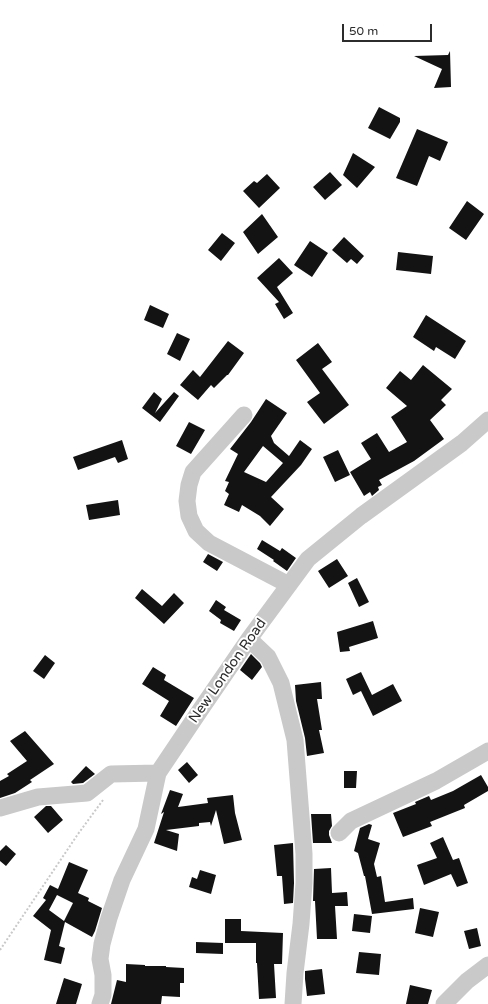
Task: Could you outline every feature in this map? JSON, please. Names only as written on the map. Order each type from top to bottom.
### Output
[{"type":"street","points":[[244,415],[193,472],[189,485],[189,516],[196,531],[209,543],[289,585]]},
{"type":"street","name":"New London Road","points":[[100,1004],[103,995],[100,959],[102,944],[122,880],[146,829],[158,773],[200,709],[308,559],[361,516],[462,443],[488,420]]},
{"type":"street","points":[[249,639],[268,657],[279,678],[295,740],[304,854],[304,883],[295,973],[294,1004]]},
{"type":"street","points":[[340,833],[351,821],[436,781],[488,751]]},
{"type":"street","points":[[0,808],[38,796],[87,793],[111,774],[158,773]]},
{"type":"street","points":[[444,1004],[467,980],[488,965]]},
{"type":"path","points":[[0,950],[78,834],[107,796]]},
{"type":"building","points":[[450,51],[451,87],[434,88],[442,69],[414,56],[448,55]]},
{"type":"building","points":[[379,107],[400,118],[400,122],[390,139],[368,128]]},
{"type":"building","points":[[417,129],[448,142],[440,161],[429,156],[417,186],[396,178]]},
{"type":"building","points":[[353,153],[375,167],[357,188],[343,175]]},
{"type":"building","points":[[330,172],[342,185],[325,200],[313,187]]},
{"type":"building","points":[[267,174],[280,188],[259,208],[243,191],[254,181],[257,183]]},
{"type":"building","points":[[467,201],[484,214],[466,240],[449,228]]},
{"type":"building","points":[[262,214],[278,237],[258,254],[243,232]]},
{"type":"building","points":[[222,233],[235,243],[221,261],[208,250]]},
{"type":"building","points":[[344,237],[364,256],[357,264],[351,259],[347,263],[332,250]]},
{"type":"building","points":[[310,241],[328,253],[312,277],[294,265]]},
{"type":"building","points":[[398,252],[433,256],[431,274],[396,270]]},
{"type":"building","points":[[279,258],[293,273],[277,287],[293,313],[284,319],[275,304],[279,302],[257,278]]},
{"type":"building","points":[[150,305],[169,314],[163,328],[144,320]]},
{"type":"building","points":[[426,315],[466,341],[455,359],[436,347],[434,351],[413,337]]},
{"type":"building","points":[[177,333],[190,339],[180,361],[167,354]]},
{"type":"building","points":[[228,341],[244,353],[228,375],[214,388],[211,385],[198,400],[180,385],[193,370],[200,377]]},
{"type":"building","points":[[318,343],[332,362],[322,369],[349,405],[324,424],[307,402],[320,393],[296,360]]},
{"type":"building","points":[[423,365],[452,389],[441,400],[446,405],[430,420],[444,439],[414,461],[379,480],[382,485],[378,487],[379,490],[372,496],[370,492],[364,496],[350,472],[371,459],[361,443],[377,433],[389,452],[407,442],[391,417],[407,406],[386,388],[400,371],[411,380]]},
{"type":"building","points":[[154,392],[162,399],[155,413],[174,392],[179,396],[160,422],[142,408]]},
{"type":"building","points":[[266,399],[287,413],[271,436],[274,443],[289,456],[300,440],[312,449],[301,465],[271,497],[284,509],[270,526],[260,516],[242,505],[239,512],[224,505],[229,494],[225,491],[229,482],[225,481],[238,454],[230,449],[251,422]],"holes":[[[263,446],[283,463],[266,482],[244,472]]]},
{"type":"building","points":[[189,422],[205,430],[191,454],[176,446]]},
{"type":"building","points":[[122,440],[128,459],[118,463],[115,457],[78,470],[73,457]]},
{"type":"building","points":[[338,450],[350,475],[335,482],[323,457]]},
{"type":"building","points":[[118,500],[120,515],[89,520],[86,505]]},
{"type":"building","points":[[262,540],[280,551],[282,548],[296,558],[287,571],[257,549]]},
{"type":"building","points":[[208,554],[223,562],[217,571],[203,562]]},
{"type":"building","points":[[337,559],[348,576],[329,588],[318,571]]},
{"type":"building","points":[[357,578],[369,602],[359,607],[348,583]]},
{"type":"building","points":[[142,589],[162,606],[174,593],[184,603],[164,624],[135,598]]},
{"type":"building","points":[[216,600],[226,607],[224,610],[241,620],[234,631],[220,623],[221,620],[209,611]]},
{"type":"building","points":[[373,621],[378,638],[349,647],[350,651],[340,652],[337,632]]},
{"type":"building","points":[[251,654],[262,667],[252,680],[240,670]]},
{"type":"building","points":[[45,655],[55,663],[44,679],[33,671]]},
{"type":"building","points":[[153,667],[166,675],[164,680],[194,698],[176,726],[160,716],[169,701],[142,684]]},
{"type":"building","points":[[361,672],[372,695],[393,684],[402,701],[373,716],[361,691],[353,695],[346,679]]},
{"type":"building","points":[[321,682],[322,699],[317,699],[322,730],[319,730],[324,753],[307,756],[305,738],[296,701],[295,685]]},
{"type":"building","points":[[25,731],[54,764],[30,780],[32,782],[15,793],[0,798],[0,781],[9,776],[7,774],[27,761],[10,741]]},
{"type":"building","points":[[187,762],[198,775],[189,783],[178,770]]},
{"type":"building","points":[[86,766],[95,774],[83,783],[73,784],[71,782]]},
{"type":"building","points":[[344,771],[357,771],[356,788],[344,788]]},
{"type":"building","points":[[481,775],[488,787],[488,791],[464,805],[465,808],[430,822],[432,826],[403,837],[393,813],[416,804],[415,802],[429,796],[431,800],[453,791]]},
{"type":"building","points":[[170,790],[183,794],[178,807],[208,803],[207,798],[233,795],[235,813],[242,840],[224,844],[216,810],[211,826],[210,822],[199,823],[199,826],[166,830],[179,834],[177,851],[154,843],[164,812],[161,814]]},
{"type":"building","points":[[46,806],[51,806],[63,820],[48,833],[34,817]]},
{"type":"building","points":[[311,814],[331,814],[332,826],[329,831],[329,835],[332,843],[313,843]]},
{"type":"building","points":[[369,824],[372,825],[368,839],[380,843],[374,864],[377,877],[381,876],[385,902],[413,898],[414,909],[372,914],[365,876],[358,853],[354,851],[360,828]]},
{"type":"building","points":[[443,837],[453,860],[459,858],[468,883],[457,887],[451,874],[424,885],[417,865],[437,858],[430,843]]},
{"type":"building","points":[[293,843],[293,903],[284,904],[282,876],[277,876],[274,845]]},
{"type":"building","points":[[6,845],[16,854],[6,866],[0,861],[0,851]]},
{"type":"building","points":[[69,862],[88,870],[78,893],[89,898],[88,901],[102,908],[92,937],[65,922],[59,946],[65,948],[61,964],[44,960],[51,930],[33,916],[46,900],[43,898],[50,885],[58,889]],"holes":[[[57,895],[73,903],[64,921],[49,910]]]},
{"type":"building","points":[[331,868],[332,893],[347,892],[348,906],[335,906],[337,939],[317,939],[315,901],[313,901],[314,869]]},
{"type":"building","points":[[200,870],[216,875],[211,894],[189,887],[192,877],[197,879]]},
{"type":"building","points":[[420,908],[439,912],[433,937],[415,933]]},
{"type":"building","points":[[354,914],[372,916],[370,933],[352,931]]},
{"type":"building","points":[[225,919],[241,919],[241,931],[283,933],[282,964],[274,964],[276,998],[259,999],[256,943],[225,943]]},
{"type":"building","points":[[477,928],[481,946],[469,949],[464,931]]},
{"type":"building","points":[[196,942],[223,943],[223,954],[196,953]]},
{"type":"building","points":[[359,952],[381,954],[379,975],[356,973]]},
{"type":"building","points":[[126,964],[184,968],[184,983],[180,983],[180,997],[162,996],[161,1004],[111,1004],[117,980],[126,982]]},
{"type":"building","points":[[322,969],[325,994],[307,996],[305,971]]},
{"type":"building","points":[[64,978],[82,984],[76,1004],[56,1004]]},
{"type":"building","points":[[410,985],[432,990],[428,1004],[406,1004]]}]
